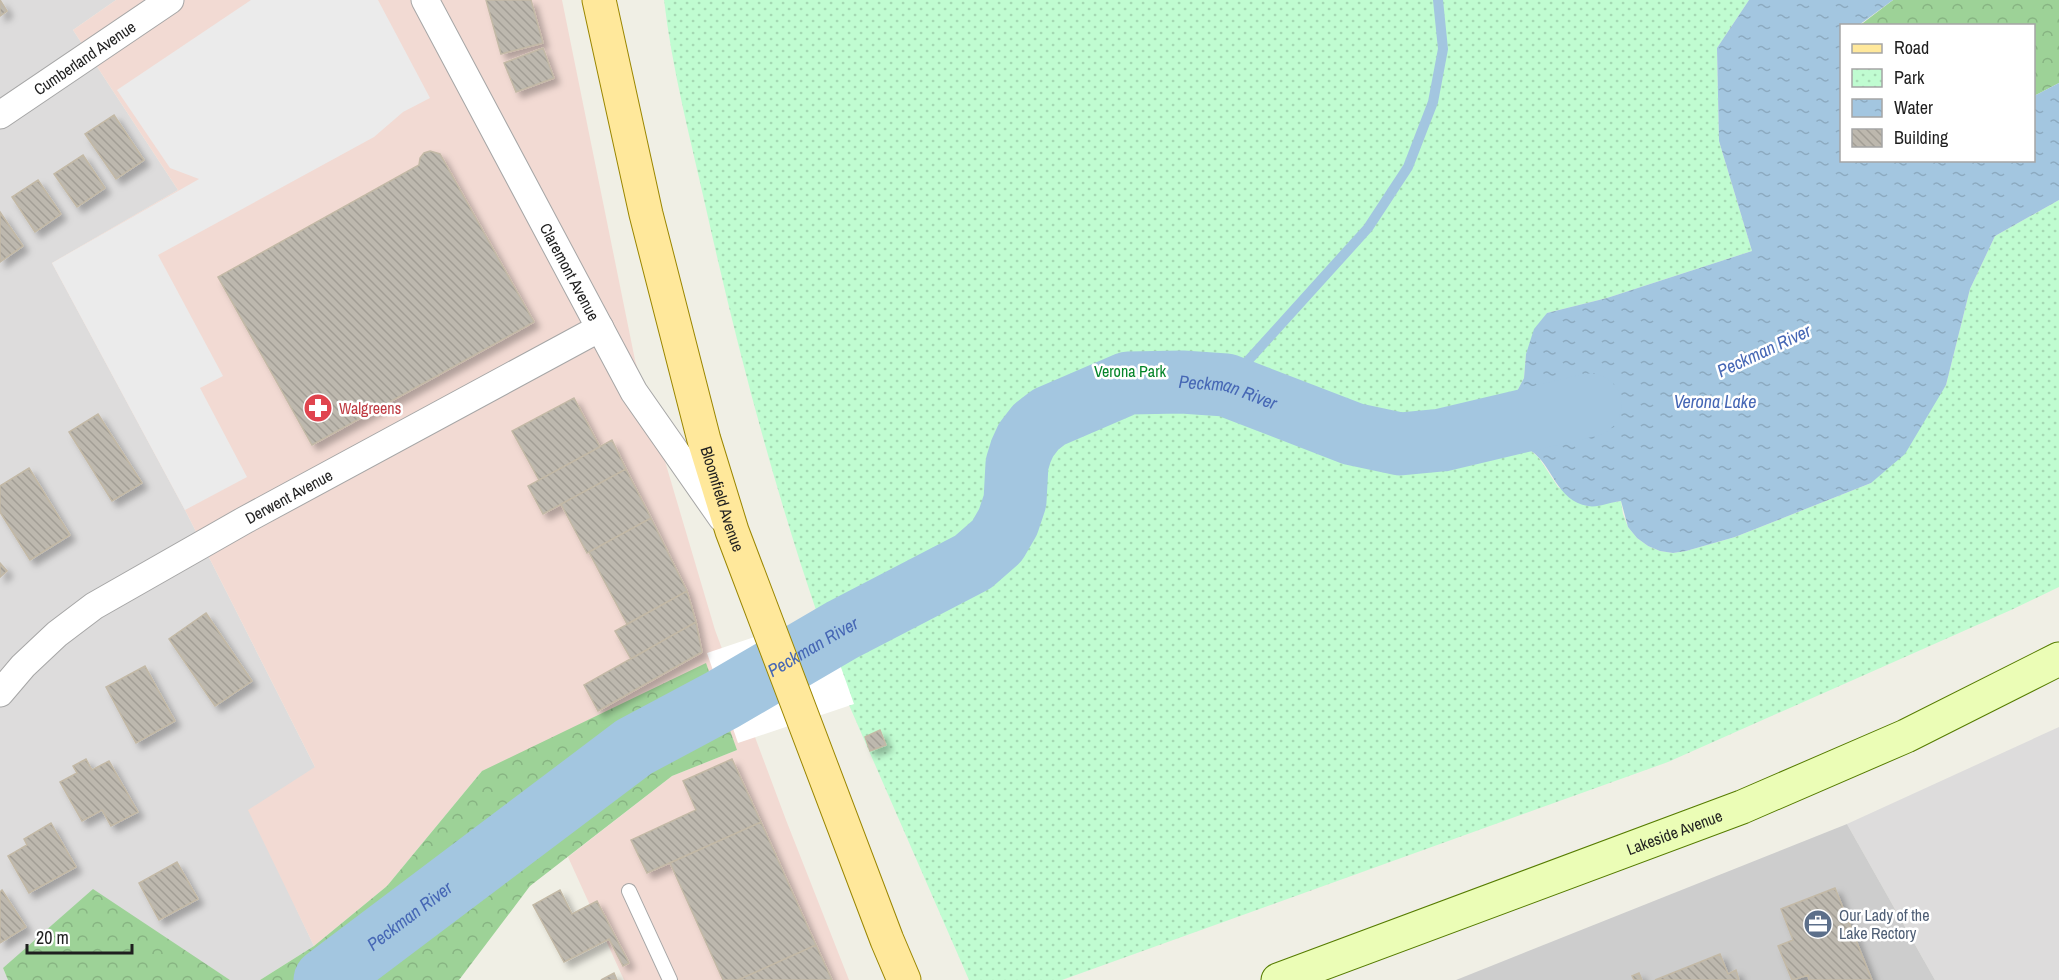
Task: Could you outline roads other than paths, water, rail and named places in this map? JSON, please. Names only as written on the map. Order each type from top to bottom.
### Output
[{"type":"main road","name":"Bloomfield Avenue","points":[[599,0],[646,214],[701,429],[732,531],[769,633],[904,980]]},
{"type":"main road","name":"Lakeside Avenue","points":[[1278,980],[1742,807],[1906,736],[2059,659]]},
{"type":"street","name":"Cumberland Avenue","points":[[0,115],[170,0]]},
{"type":"street","name":"Claremont Avenue","points":[[425,0],[634,392],[732,531]]},
{"type":"street","name":"Derwent Avenue","points":[[0,693],[23,666],[57,634],[94,606],[245,520],[600,328]]},
{"type":"lane","points":[[629,891],[670,980]]},
{"type":"water","name":"Verona Lake","points":[[1749,0],[1893,0],[1860,24],[1840,24],[1840,162],[2035,162],[2035,95],[2059,83],[2059,200],[1995,236],[1970,289],[1946,385],[1905,454],[1871,483],[1735,537],[1673,553],[1648,546],[1637,538],[1628,527],[1621,501],[1588,506],[1577,503],[1569,497],[1538,457],[1529,450],[1513,446],[1500,404],[1514,397],[1524,378],[1526,354],[1534,329],[1547,313],[1607,298],[1752,251],[1719,141],[1717,48]]},
{"type":"waterway","points":[[1226,385],[1368,228],[1408,167],[1433,102],[1443,49],[1438,0]]},
{"type":"waterway","name":"Peckman River","points":[[325,980],[634,747],[722,700],[842,630],[973,562],[997,541],[1008,522],[1015,501],[1017,464],[1021,451],[1036,427],[1049,417],[1128,383],[1182,382],[1226,385],[1353,434],[1400,444],[1442,440],[1590,405]]},
{"type":"place","name":"Walgreens","points":[[318,408]]},
{"type":"place","name":"Our Lady of the Lake Rectory","points":[[1818,924]]},
{"type":"park label","name":"Verona Park","points":[[1130,371]]}]
